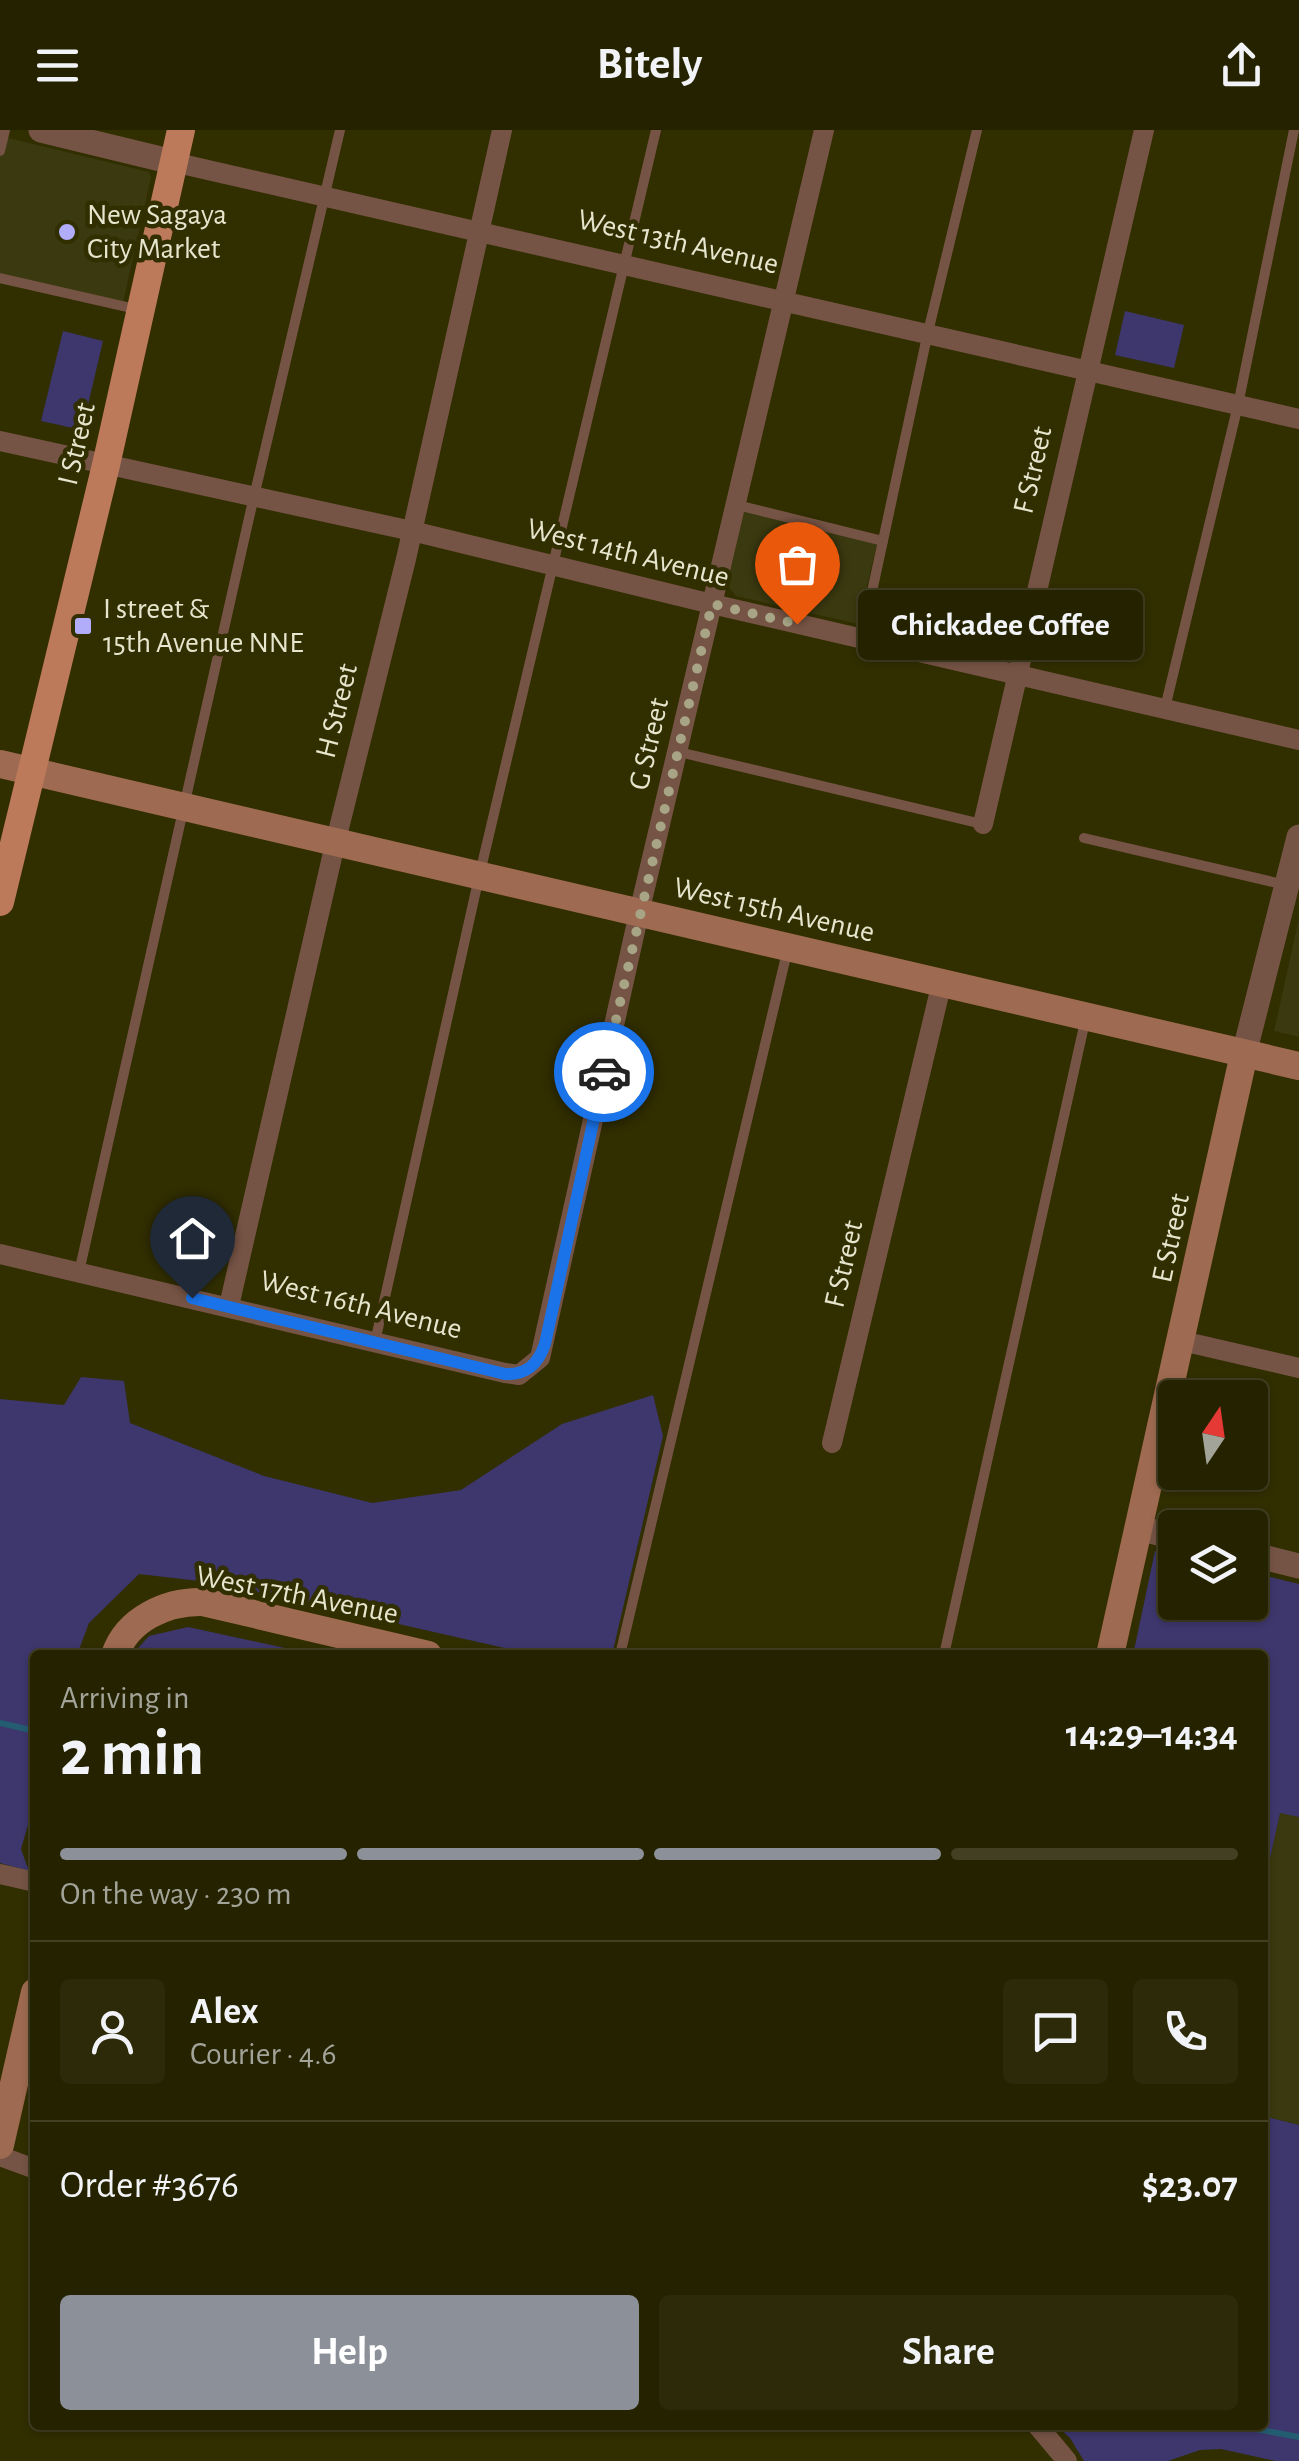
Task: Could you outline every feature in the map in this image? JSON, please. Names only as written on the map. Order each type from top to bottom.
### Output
[{"type":"main road","name":"I Street","points":[[0,902],[106,466],[180,130]]},
{"type":"main road","name":"West 15th Avenue","points":[[0,764],[1299,1066]]},
{"type":"main road","name":"E Street","points":[[1111,1650],[1244,1054]]},
{"type":"main road","name":"West 17th Avenue","points":[[117,1650],[135,1625],[168,1604],[186,1602],[222,1606],[407,1650]]},
{"type":"main road","points":[[0,2145],[30,2014]]},
{"type":"street","name":"West 13th Avenue","points":[[42,130],[1299,419]]},
{"type":"street","name":"H Street","points":[[229,1306],[334,844],[412,531],[502,130]]},
{"type":"street","name":"G Street","points":[[530,1369],[545,1344],[640,913],[824,130]]},
{"type":"street","name":"F Street","points":[[983,824],[1144,130]]},
{"type":"street","name":"West 14th Avenue","points":[[0,441],[412,531],[1299,740]]},
{"type":"street","name":"E Street","points":[[1244,1054],[1299,837]]},
{"type":"street","name":"F Street","points":[[832,1443],[942,982]]},
{"type":"street","name":"West 16th Avenue","points":[[0,1254],[505,1374],[530,1369]]},
{"type":"street","points":[[1182,1341],[1299,1368]]},
{"type":"street","points":[[1138,1528],[1158,1532]]},
{"type":"street","points":[[1268,1558],[1299,1566]]},
{"type":"street","points":[[0,1874],[30,1881]]},
{"type":"street","points":[[0,2156],[30,2165]]},
{"type":"street","points":[[1041,2430],[1067,2461]]},
{"type":"lane","points":[[0,151],[5,130]]},
{"type":"lane","points":[[80,1272],[340,130]]},
{"type":"lane","points":[[374,1342],[479,876],[656,130]]},
{"type":"lane","points":[[862,638],[928,332],[978,130]]},
{"type":"lane","points":[[1164,708],[1238,405],[1294,130]]},
{"type":"lane","points":[[0,278],[140,310]]},
{"type":"lane","points":[[737,505],[883,541]]},
{"type":"lane","points":[[678,752],[983,824]]},
{"type":"lane","points":[[1084,838],[1287,885]]},
{"type":"lane","points":[[621,1650],[788,947]]},
{"type":"lane","points":[[945,1650],[1086,1016]]},
{"type":"shaded area","points":[[0,136],[149,172],[123,303],[0,275]]},
{"type":"shaded area","points":[[1125,311],[1184,325],[1174,368],[1115,355]]},
{"type":"shaded area","points":[[63,331],[103,341],[82,430],[41,421]]},
{"type":"shaded area","points":[[745,504],[879,535],[858,624],[736,596],[727,585]]},
{"type":"shaded area","points":[[1299,918],[1299,1037],[1274,1031]]},
{"type":"shaded area","points":[[81,1377],[124,1381],[130,1423],[264,1476],[372,1503],[461,1490],[562,1424],[653,1395],[663,1436],[613,1650],[514,1650],[217,1583],[139,1574],[89,1623],[79,1650],[30,1650],[30,1818],[21,1849],[29,1871],[0,1863],[0,1399],[64,1405]]},
{"type":"shaded area","points":[[1155,1551],[1158,1620],[1268,1620],[1268,1576],[1299,1584],[1299,1817],[1280,1813],[1268,1867],[1268,1650],[1134,1650]]},
{"type":"shaded area","points":[[188,1627],[294,1650],[136,1650],[149,1636]]},
{"type":"shaded area","points":[[1280,1812],[1299,1817],[1299,2125],[1268,2117],[1268,1867]]},
{"type":"shaded area","points":[[1268,2117],[1299,2125],[1299,2461],[1276,2461],[1221,2449],[1200,2450],[1168,2461],[1084,2461],[1061,2430],[1268,2430]]},
{"type":"waterway","points":[[0,1723],[30,1730]]},
{"type":"waterway","points":[[1261,2430],[1299,2437]]},
{"type":"way so far","points":[[604,1072],[712,604],[797,624]]},
{"type":"place","name":"New Sagaya City Market","points":[[67,232]]},
{"type":"place","name":"Chickadee Coffee","points":[[797,624]]},
{"type":"place","name":"I street & 15th Avenue NNE","points":[[83,626]]},
{"type":"route","points":[[192,1298],[505,1374],[530,1369],[545,1344],[604,1072]]}]
